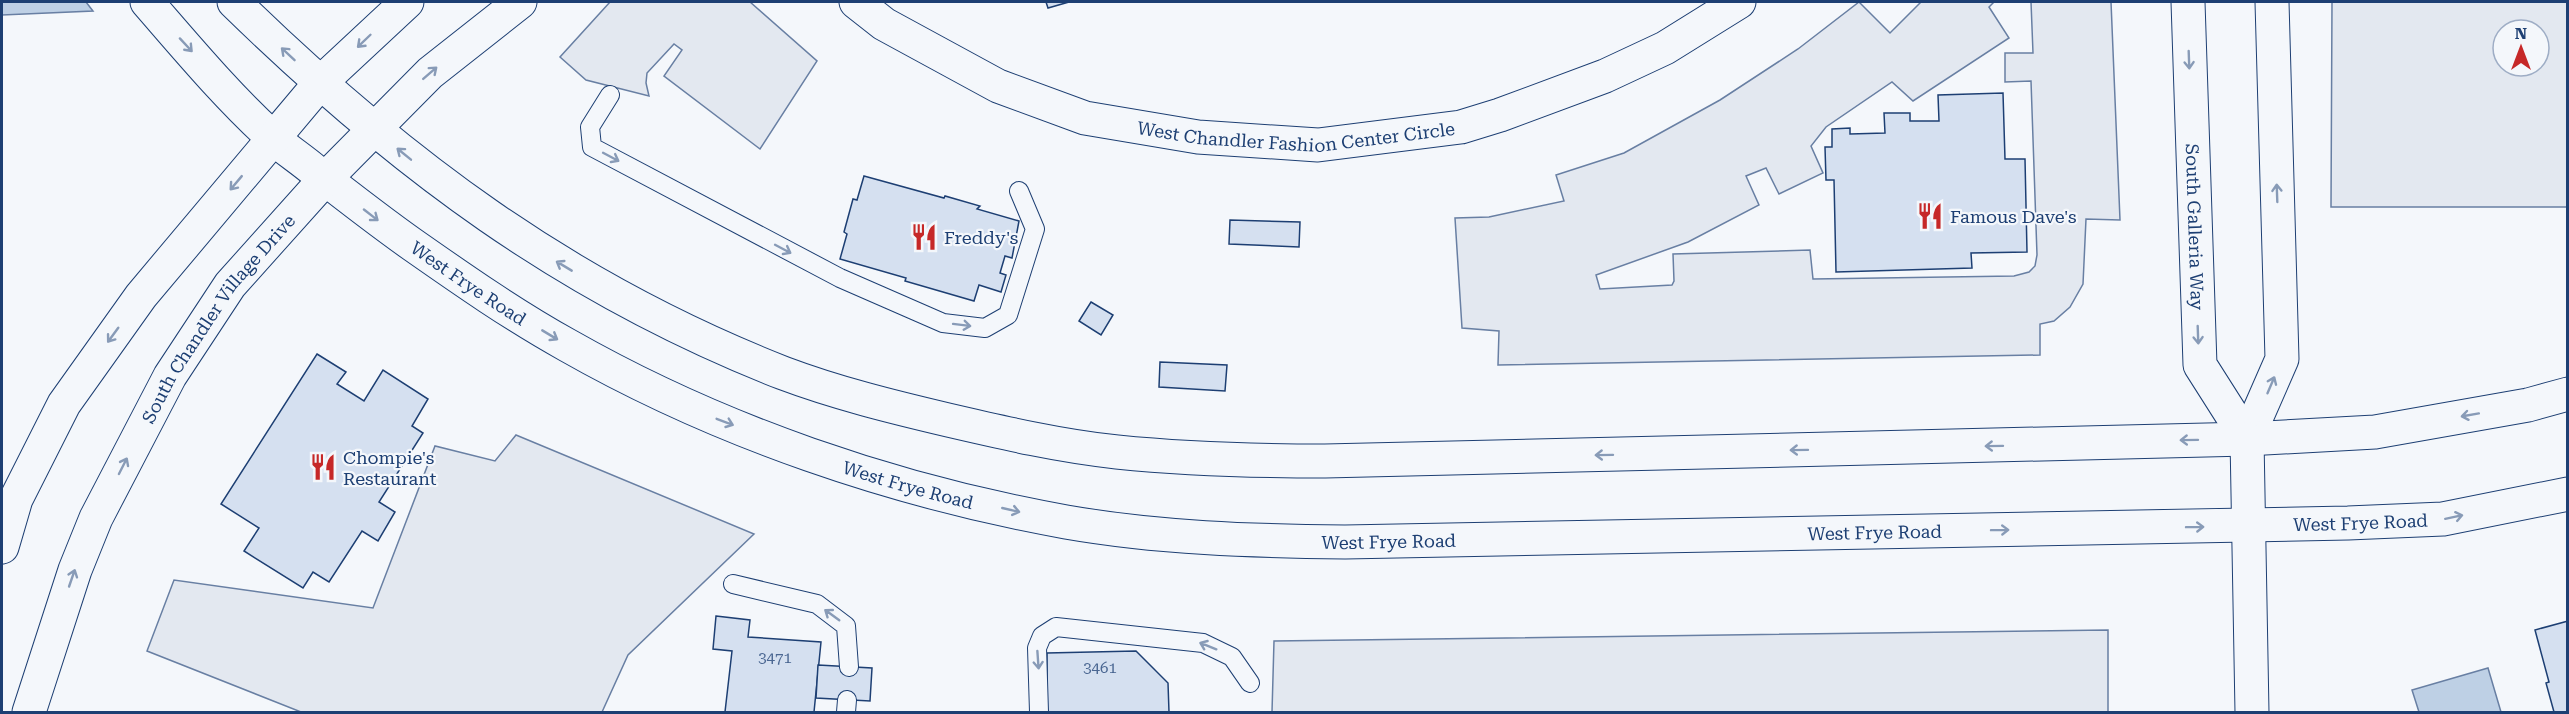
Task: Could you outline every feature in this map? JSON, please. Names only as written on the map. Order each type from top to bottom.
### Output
[{"type":"street","points":[[147,2],[273,138]]},
{"type":"street","points":[[234,2],[373,129],[515,236],[563,266],[692,335],[786,374],[887,406],[1046,441],[1113,452],[1188,458],[1325,462],[2247,439],[2375,432],[2528,405],[2568,394]]},
{"type":"street","points":[[2,547],[16,499],[64,404],[141,296],[320,83],[407,2]]},
{"type":"street","name":"South Chandler Village Drive","points":[[29,712],[75,570],[96,518],[170,376],[230,285],[325,178],[430,73],[520,2]]},
{"type":"street","name":"West Chandler Fashion Center Circle","points":[[856,2],[884,24],[999,86],[1085,118],[1198,137],[1318,145],[1461,127],[1500,115],[1605,76],[1665,48],[1739,2]]},
{"type":"street","name":"South Galleria Way","points":[[2188,2],[2199,364],[2247,439]]},
{"type":"street","points":[[2252,712],[2247,439],[2282,358],[2272,2]]},
{"type":"street","name":"West Frye Road","points":[[273,138],[377,220],[499,305],[569,346],[649,388],[712,417],[855,469],[964,499],[1066,522],[1174,535],[1334,542],[2249,527],[2443,519],[2568,494]]},
{"type":"lane","points":[[610,95],[590,127],[592,147],[840,278],[943,323],[985,328],[1008,315],[1035,229],[1018,191]]},
{"type":"lane","points":[[733,584],[817,604],[846,626],[849,667]]},
{"type":"lane","points":[[1039,712],[1037,648],[1042,636],[1056,627],[1203,643],[1232,657],[1250,683]]},
{"type":"shaded area","points":[[610,2],[750,2],[817,61],[760,149],[664,76],[682,50],[674,44],[647,73],[646,83],[649,96],[586,80],[560,57]]},
{"type":"shaded area","points":[[1859,2],[1890,33],[1921,2],[1994,2],[1989,7],[2009,38],[1913,101],[1892,82],[1826,127],[1811,146],[1823,173],[1779,194],[1766,168],[1746,176],[1759,205],[1688,242],[1596,275],[1600,289],[1672,285],[1674,281],[1673,254],[1810,250],[1813,279],[2014,276],[2029,272],[2035,266],[2037,255],[2031,81],[2005,82],[2005,53],[2033,53],[2031,2],[2111,2],[2120,220],[2086,219],[2083,284],[2070,307],[2054,321],[2040,324],[2040,355],[1498,365],[1499,331],[1462,328],[1455,218],[1489,217],[1564,201],[1556,175],[1624,153],[1720,100],[1798,49]]},
{"type":"shaded area","points":[[2332,2],[2567,2],[2567,207],[2331,207]]},
{"type":"shaded area","points":[[516,435],[754,534],[628,655],[602,712],[301,712],[147,651],[174,580],[373,608],[435,446],[495,461]]},
{"type":"shaded area","points":[[2108,630],[2108,712],[1272,712],[1274,641]]},
{"type":"water","points":[[2,2],[86,2],[93,11],[2,15]]},
{"type":"water","points":[[2488,668],[2501,712],[2419,712],[2412,690]]},
{"type":"building","points":[[1046,2],[1069,2],[1048,8]]},
{"type":"building","name":"Famous Dave's","points":[[2003,93],[2005,159],[2025,159],[2027,252],[1971,253],[1972,268],[1836,272],[1834,180],[1826,180],[1825,147],[1832,147],[1832,129],[1850,128],[1850,134],[1885,133],[1884,113],[1910,113],[1910,121],[1939,121],[1938,95]]},
{"type":"building","points":[[864,176],[980,206],[977,209],[1019,221],[1012,258],[1005,256],[1000,273],[1006,275],[1001,292],[979,285],[974,301],[840,259],[847,234],[844,232],[853,199],[857,200]]},
{"type":"building","points":[[1230,220],[1300,222],[1299,247],[1229,244]]},
{"type":"building","points":[[1091,302],[1113,315],[1101,335],[1079,321]]},
{"type":"building","name":"Chompie's Restaurant","points":[[317,354],[346,372],[337,384],[364,401],[383,370],[428,399],[412,426],[423,433],[379,502],[395,512],[378,541],[362,531],[329,582],[313,572],[303,588],[244,551],[259,528],[221,504]]},
{"type":"building","points":[[1160,362],[1227,365],[1225,391],[1159,387]]},
{"type":"building","points":[[716,616],[750,620],[748,637],[821,642],[814,712],[725,712],[732,651],[713,649]]},
{"type":"building","points":[[2568,621],[2568,712],[2554,712],[2546,683],[2549,682],[2535,630]]},
{"type":"building","points":[[1136,651],[1168,683],[1169,712],[1047,712],[1047,653]]},
{"type":"building","points":[[818,665],[872,668],[870,701],[816,698]]},
{"type":"place","name":"Famous Dave's","points":[[1930,216]]},
{"type":"place","name":"Freddy's","points":[[924,237]]},
{"type":"place","name":"Chompie's Restaurant","points":[[323,467]]}]
